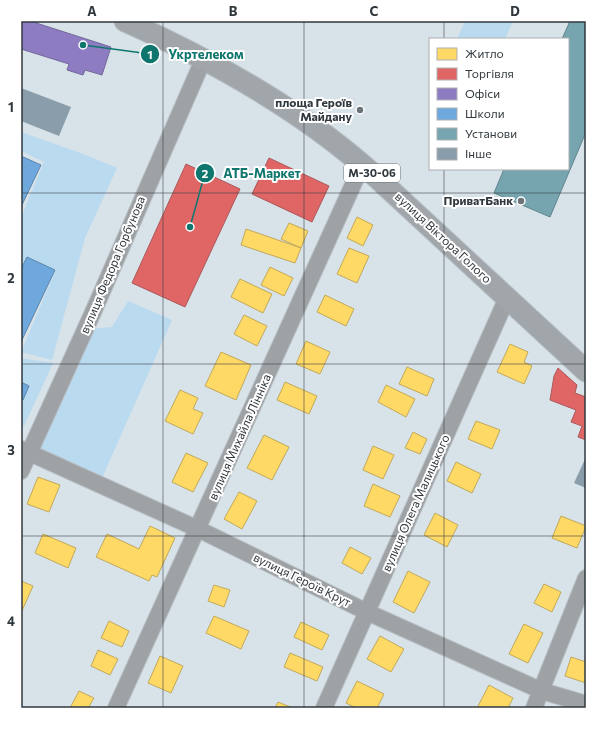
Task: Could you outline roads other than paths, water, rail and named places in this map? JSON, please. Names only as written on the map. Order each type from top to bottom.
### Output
[{"type":"main road","name":"вулиця Віктора Голого","points":[[125,21],[204,58],[276,102],[338,146],[364,167],[586,371]]},
{"type":"street","name":"вулиця Федора Горбунова","points":[[21,471],[25,451],[94,310],[204,58]]},
{"type":"street","name":"вулиця Михайла Лінніка","points":[[116,708],[357,176],[364,167]]},
{"type":"street","name":"вулиця Олега Малицького","points":[[324,708],[507,298]]},
{"type":"street","name":"вулиця Героїв Крут","points":[[25,451],[198,529],[367,612],[542,691],[586,704]]},
{"type":"street","points":[[534,708],[586,578]]},
{"type":"place","name":"Укртелеком","points":[[83,45]]},
{"type":"place","name":"площа Героїв Майдану","points":[[360,110]]},
{"type":"place","name":"ПриватБанк","points":[[521,201]]},
{"type":"place","name":"АТБ-Маркет","points":[[190,227]]}]
